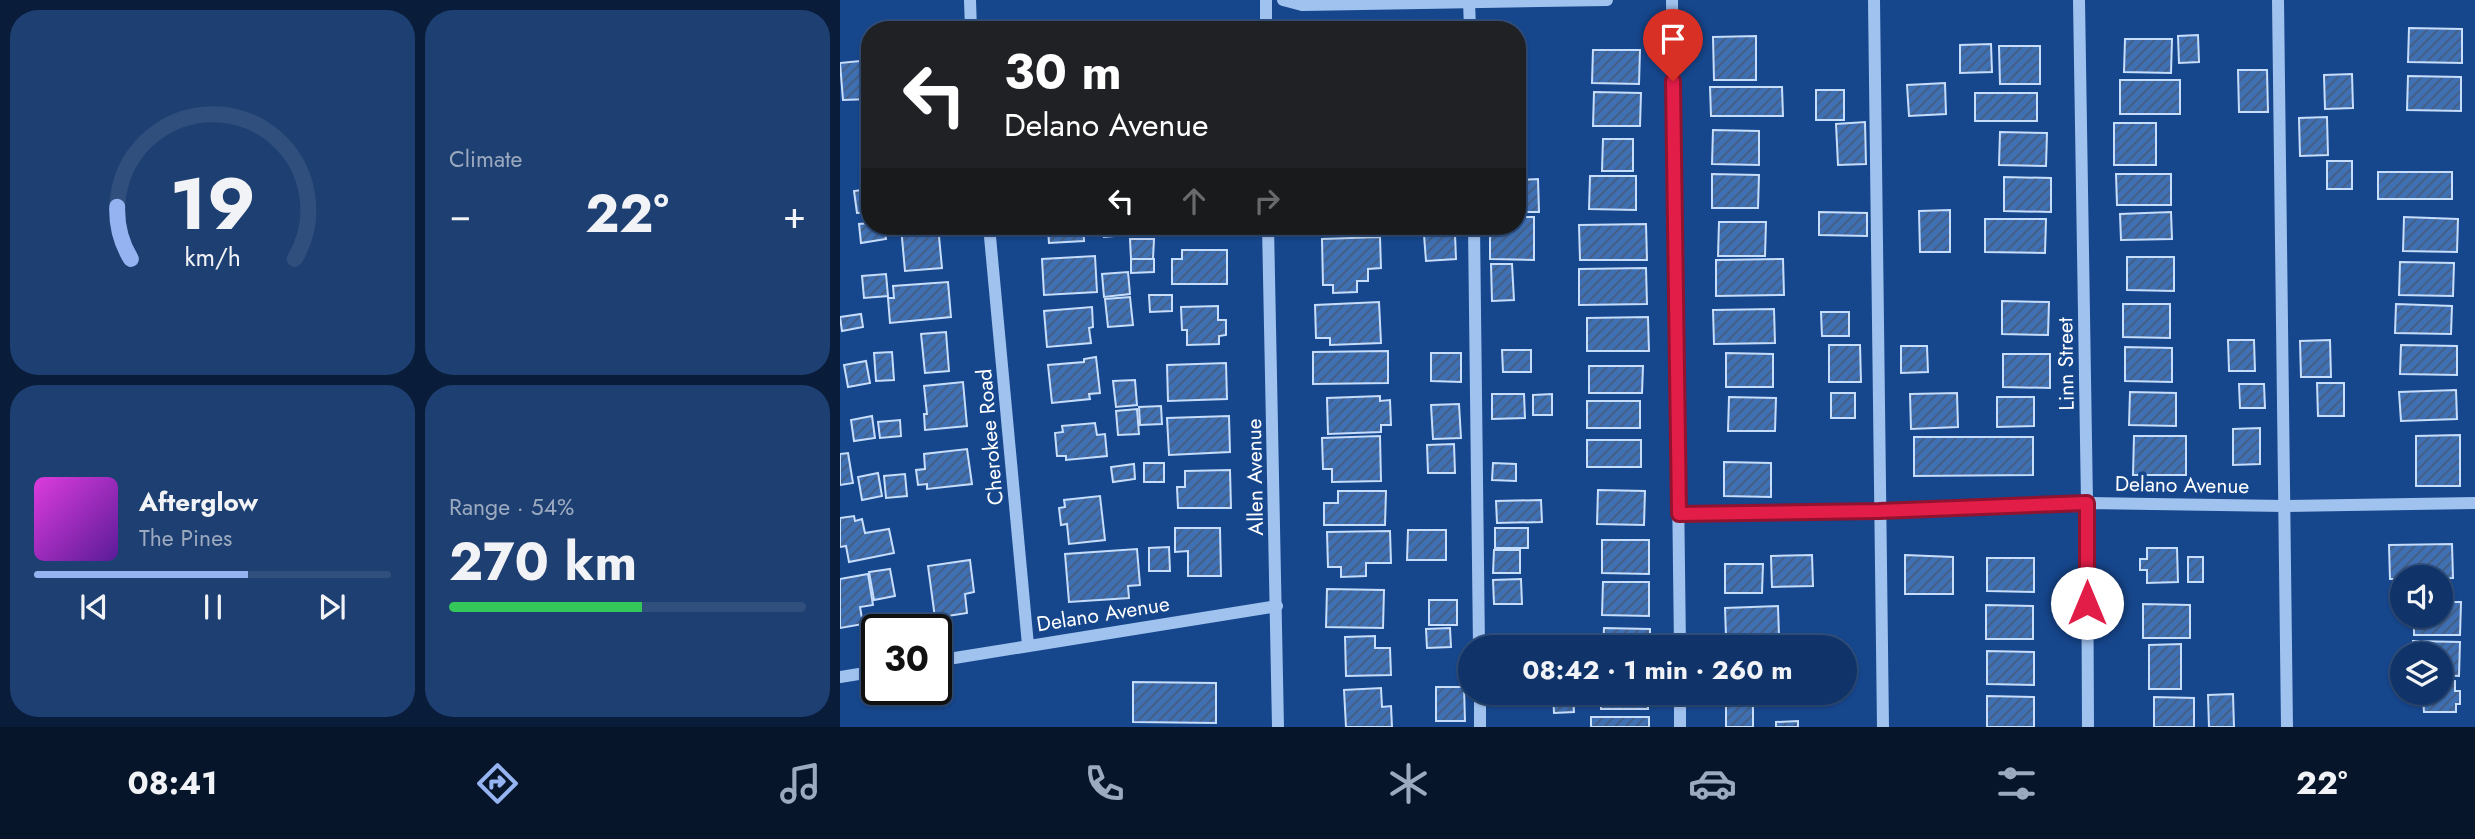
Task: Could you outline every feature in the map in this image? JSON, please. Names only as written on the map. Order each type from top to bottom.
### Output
[{"type":"street","points":[[970,0],[971,21]]},
{"type":"street","points":[[1266,0],[1266,21]]},
{"type":"street","points":[[1283,0],[1302,5],[1607,0]]},
{"type":"street","points":[[1672,0],[1680,635]]},
{"type":"street","points":[[1874,0],[1883,727]]},
{"type":"street","name":"Linn Street","points":[[2079,0],[2088,727]]},
{"type":"street","points":[[2278,0],[2287,727]]},
{"type":"street","points":[[1469,1],[1470,21]]},
{"type":"street","name":"Cherokee Road","points":[[990,235],[1028,645]]},
{"type":"street","name":"Allen Avenue","points":[[1268,235],[1278,727]]},
{"type":"street","points":[[1474,235],[1479,635]]},
{"type":"street","name":"Delano Avenue","points":[[1679,514],[1879,511],[2087,503],[2284,506],[2475,503]]},
{"type":"street","name":"Delano Avenue","points":[[952,658],[1277,606]]},
{"type":"street","points":[[840,677],[861,674]]},
{"type":"street","points":[[1480,705],[1480,727]]},
{"type":"street","points":[[1680,705],[1680,727]]},
{"type":"building","points":[[2409,28],[2462,29],[2462,63],[2408,62]]},
{"type":"building","points":[[2198,35],[2199,62],[2179,63],[2178,36]]},
{"type":"building","points":[[1756,36],[1756,80],[1714,80],[1713,37]]},
{"type":"building","points":[[2125,39],[2172,39],[2171,73],[2124,72]]},
{"type":"building","points":[[1991,44],[1992,72],[1960,73],[1960,45]]},
{"type":"building","points":[[1999,46],[2040,46],[2040,84],[2000,84]]},
{"type":"building","points":[[1593,50],[1640,50],[1639,84],[1592,83]]},
{"type":"building","points":[[861,61],[861,99],[843,100],[840,63]]},
{"type":"building","points":[[2238,70],[2267,70],[2268,112],[2239,112]]},
{"type":"building","points":[[2352,74],[2353,108],[2325,109],[2324,75]]},
{"type":"building","points":[[2408,76],[2461,77],[2461,111],[2407,110]]},
{"type":"building","points":[[2120,80],[2180,80],[2180,114],[2120,114]]},
{"type":"building","points":[[1945,83],[1946,114],[1909,116],[1907,85]]},
{"type":"building","points":[[1710,87],[1782,87],[1783,116],[1711,116]]},
{"type":"building","points":[[1816,90],[1844,90],[1844,120],[1816,120]]},
{"type":"building","points":[[1594,92],[1641,93],[1640,126],[1593,126]]},
{"type":"building","points":[[1975,93],[2037,93],[2037,121],[1975,121]]},
{"type":"building","points":[[2327,117],[2328,155],[2300,156],[2299,118]]},
{"type":"building","points":[[1865,122],[1866,164],[1838,165],[1836,124]]},
{"type":"building","points":[[2114,123],[2156,123],[2156,165],[2114,165]]},
{"type":"building","points":[[1713,130],[1759,131],[1759,165],[1712,164]]},
{"type":"building","points":[[2000,132],[2047,133],[2046,166],[1999,165]]},
{"type":"building","points":[[1603,139],[1633,139],[1633,171],[1602,171]]},
{"type":"building","points":[[2327,161],[2352,161],[2352,189],[2327,189]]},
{"type":"building","points":[[2378,172],[2452,172],[2452,199],[2378,199]]},
{"type":"building","points":[[1712,174],[1759,175],[1758,208],[1712,208]]},
{"type":"building","points":[[2116,174],[2171,174],[2171,205],[2117,205]]},
{"type":"building","points":[[1590,176],[1636,176],[1636,210],[1589,209]]},
{"type":"building","points":[[2004,177],[2051,178],[2051,212],[2004,211]]},
{"type":"building","points":[[1538,179],[1539,212],[1526,212],[1526,180]]},
{"type":"building","points":[[861,190],[861,213],[857,213],[854,191]]},
{"type":"building","points":[[1950,210],[1950,252],[1920,252],[1919,211]]},
{"type":"building","points":[[1819,212],[1867,213],[1867,236],[1819,235]]},
{"type":"building","points":[[2171,212],[2172,239],[2121,240],[2120,214]]},
{"type":"building","points":[[1526,217],[1534,217],[1534,260],[1490,259],[1490,235],[1526,235]]},
{"type":"building","points":[[2404,217],[2458,219],[2457,252],[2403,251]]},
{"type":"building","points":[[1985,219],[2046,219],[2045,253],[1985,252]]},
{"type":"building","points":[[1719,222],[1766,222],[1765,256],[1718,256]]},
{"type":"building","points":[[859,224],[861,235],[885,235],[886,239],[861,243]]},
{"type":"building","points":[[1646,224],[1647,260],[1580,260],[1579,225]]},
{"type":"building","points":[[902,235],[939,235],[942,268],[905,271]]},
{"type":"building","points":[[1048,235],[1084,235],[1084,241],[1049,243]]},
{"type":"building","points":[[1424,235],[1455,235],[1456,259],[1426,261]]},
{"type":"building","points":[[1380,237],[1381,268],[1368,269],[1368,281],[1357,281],[1357,292],[1333,293],[1333,285],[1323,285],[1322,239]]},
{"type":"building","points":[[1130,239],[1154,239],[1153,259],[1131,259]]},
{"type":"building","points":[[1182,250],[1227,250],[1227,284],[1172,284],[1172,259],[1182,259]]},
{"type":"building","points":[[1095,256],[1097,292],[1044,295],[1042,259]]},
{"type":"building","points":[[2127,257],[2174,257],[2174,291],[2127,290]]},
{"type":"building","points":[[1131,259],[1154,259],[1154,272],[1131,273]]},
{"type":"building","points":[[1783,259],[1784,295],[1716,296],[1716,260]]},
{"type":"building","points":[[2400,262],[2454,263],[2453,296],[2399,295]]},
{"type":"building","points":[[1491,264],[1512,264],[1514,300],[1492,301]]},
{"type":"building","points":[[1646,268],[1647,304],[1579,305],[1579,269]]},
{"type":"building","points":[[1128,272],[1130,294],[1104,297],[1102,274]]},
{"type":"building","points":[[886,274],[888,296],[864,298],[862,276]]},
{"type":"building","points":[[948,282],[951,317],[890,323],[888,298],[894,298],[893,286]]},
{"type":"building","points":[[1149,295],[1172,295],[1172,311],[1150,312]]},
{"type":"building","points":[[1130,297],[1133,325],[1108,327],[1105,299]]},
{"type":"building","points":[[2002,301],[2049,302],[2048,335],[2002,334]]},
{"type":"building","points":[[1379,302],[1381,343],[1330,345],[1330,338],[1316,338],[1315,305]]},
{"type":"building","points":[[2123,304],[2170,304],[2170,338],[2123,337]]},
{"type":"building","points":[[2396,304],[2452,306],[2451,334],[2395,333]]},
{"type":"building","points":[[1218,306],[1218,320],[1226,320],[1226,335],[1219,336],[1219,344],[1187,345],[1187,330],[1182,330],[1181,307]]},
{"type":"building","points":[[1092,307],[1093,327],[1089,328],[1091,343],[1047,347],[1044,311]]},
{"type":"building","points":[[1774,309],[1775,343],[1714,344],[1713,310]]},
{"type":"building","points":[[1821,312],[1849,312],[1849,336],[1822,336]]},
{"type":"building","points":[[861,314],[863,327],[842,331],[840,317]]},
{"type":"building","points":[[1648,317],[1649,351],[1587,351],[1587,318]]},
{"type":"building","points":[[946,332],[949,371],[925,373],[921,334]]},
{"type":"building","points":[[2228,340],[2254,340],[2255,371],[2229,371]]},
{"type":"building","points":[[2330,340],[2331,377],[2301,377],[2300,341]]},
{"type":"building","points":[[1829,345],[1860,345],[1861,382],[1829,382]]},
{"type":"building","points":[[2401,345],[2457,346],[2457,375],[2400,374]]},
{"type":"building","points":[[1901,346],[1927,346],[1928,372],[1901,373]]},
{"type":"building","points":[[2125,347],[2172,348],[2172,382],[2125,381]]},
{"type":"building","points":[[1502,350],[1531,350],[1531,372],[1503,372]]},
{"type":"building","points":[[1388,351],[1388,383],[1313,384],[1313,352]]},
{"type":"building","points":[[892,352],[894,380],[876,381],[874,353]]},
{"type":"building","points":[[1431,353],[1461,353],[1461,382],[1431,381]]},
{"type":"building","points":[[1726,353],[1773,354],[1773,387],[1726,387]]},
{"type":"building","points":[[2003,354],[2050,354],[2050,388],[2003,387]]},
{"type":"building","points":[[1096,357],[1100,393],[1089,394],[1090,399],[1052,403],[1048,365],[1084,362],[1084,359]]},
{"type":"building","points":[[866,361],[870,383],[848,387],[844,365]]},
{"type":"building","points":[[1226,363],[1227,399],[1168,401],[1167,365]]},
{"type":"building","points":[[1589,366],[1643,366],[1642,393],[1589,393]]},
{"type":"building","points":[[1135,380],[1137,405],[1116,407],[1113,381]]},
{"type":"building","points":[[963,382],[967,426],[925,430],[924,414],[927,414],[924,386]]},
{"type":"building","points":[[2317,383],[2344,383],[2344,416],[2318,416]]},
{"type":"building","points":[[2239,384],[2264,384],[2265,408],[2240,408]]},
{"type":"building","points":[[2456,390],[2457,419],[2401,421],[2399,392]]},
{"type":"building","points":[[2130,392],[2176,393],[2176,426],[2129,425]]},
{"type":"building","points":[[1831,393],[1855,393],[1855,418],[1831,418]]},
{"type":"building","points":[[1957,393],[1958,427],[1911,429],[1910,394]]},
{"type":"building","points":[[1492,394],[1524,394],[1525,418],[1492,419]]},
{"type":"building","points":[[1552,394],[1552,415],[1533,415],[1533,395]]},
{"type":"building","points":[[1380,396],[1380,401],[1390,400],[1391,425],[1381,425],[1381,432],[1328,434],[1327,398]]},
{"type":"building","points":[[1729,397],[1776,398],[1775,431],[1728,431]]},
{"type":"building","points":[[1997,397],[2034,397],[2034,426],[1997,427]]},
{"type":"building","points":[[1587,401],[1640,401],[1640,428],[1587,428]]},
{"type":"building","points":[[1459,404],[1461,438],[1433,439],[1431,405]]},
{"type":"building","points":[[1161,406],[1162,424],[1140,425],[1139,407]]},
{"type":"building","points":[[1137,409],[1139,434],[1118,435],[1116,411]]},
{"type":"building","points":[[872,416],[875,438],[854,441],[851,420]]},
{"type":"building","points":[[1229,416],[1230,452],[1169,455],[1167,418]]},
{"type":"building","points":[[900,420],[901,436],[880,438],[878,422]]},
{"type":"building","points":[[1095,423],[1097,435],[1105,434],[1107,456],[1066,460],[1066,456],[1057,456],[1055,433],[1063,432],[1062,426]]},
{"type":"building","points":[[2260,428],[2260,464],[2233,465],[2233,429]]},
{"type":"building","points":[[2460,435],[2460,486],[2416,486],[2416,436]]},
{"type":"building","points":[[1380,436],[1381,481],[1332,482],[1332,469],[1323,469],[1322,438]]},
{"type":"building","points":[[2134,436],[2186,436],[2186,475],[2133,475]]},
{"type":"building","points":[[1914,437],[2033,437],[2033,475],[1914,476]]},
{"type":"building","points":[[1587,440],[1641,440],[1641,467],[1587,467]]},
{"type":"building","points":[[1454,444],[1455,473],[1428,473],[1427,445]]},
{"type":"building","points":[[967,449],[972,484],[927,489],[927,484],[918,485],[916,470],[925,469],[924,454]]},
{"type":"building","points":[[848,453],[853,483],[840,485],[840,454]]},
{"type":"building","points":[[1724,462],[1771,463],[1771,497],[1724,496]]},
{"type":"building","points":[[1144,463],[1164,463],[1164,482],[1144,482]]},
{"type":"building","points":[[1493,463],[1516,464],[1516,481],[1492,480]]},
{"type":"building","points":[[1134,464],[1135,479],[1113,482],[1111,467]]},
{"type":"building","points":[[1230,470],[1231,508],[1178,508],[1177,487],[1185,487],[1185,471]]},
{"type":"building","points":[[878,473],[882,496],[862,500],[858,477]]},
{"type":"building","points":[[905,474],[907,496],[886,498],[884,476]]},
{"type":"building","points":[[1598,490],[1645,491],[1644,525],[1597,524]]},
{"type":"building","points":[[1338,491],[1386,491],[1385,525],[1324,525],[1324,503],[1338,503]]},
{"type":"building","points":[[1100,496],[1105,540],[1069,544],[1067,524],[1061,525],[1059,508],[1065,507],[1064,500]]},
{"type":"building","points":[[1541,500],[1542,522],[1497,523],[1496,501]]},
{"type":"building","points":[[854,516],[855,521],[862,519],[865,533],[889,529],[894,553],[849,562],[846,546],[840,547],[840,518]]},
{"type":"building","points":[[1175,528],[1220,528],[1221,576],[1188,576],[1188,551],[1175,552]]},
{"type":"building","points":[[1495,528],[1528,528],[1528,548],[1495,548]]},
{"type":"building","points":[[1408,530],[1446,530],[1446,560],[1407,560]]},
{"type":"building","points":[[1390,531],[1391,563],[1366,563],[1366,576],[1341,577],[1341,567],[1328,567],[1327,532]]},
{"type":"building","points":[[1602,540],[1649,540],[1649,574],[1602,573]]},
{"type":"building","points":[[2452,544],[2453,565],[2390,565],[2390,579],[2389,545]]},
{"type":"building","points":[[1169,547],[1170,571],[1149,571],[1149,548]]},
{"type":"building","points":[[2147,548],[2177,548],[2178,582],[2147,583],[2147,570],[2140,570],[2140,559],[2147,559]]},
{"type":"building","points":[[1137,549],[1140,585],[1128,586],[1129,598],[1069,602],[1065,554]]},
{"type":"building","points":[[1494,550],[1520,550],[1520,573],[1493,573]]},
{"type":"building","points":[[1812,555],[1813,586],[1772,587],[1771,556]]},
{"type":"building","points":[[1905,555],[1953,557],[1953,594],[1905,594]]},
{"type":"building","points":[[2188,557],[2203,557],[2203,582],[2188,582]]},
{"type":"building","points":[[1987,558],[2034,558],[2034,592],[1987,591]]},
{"type":"building","points":[[970,560],[974,592],[965,594],[967,613],[934,614],[928,566]]},
{"type":"building","points":[[1725,564],[1763,564],[1762,593],[1725,593]]},
{"type":"building","points":[[890,569],[895,596],[874,600],[869,572]]},
{"type":"building","points":[[868,574],[873,605],[860,607],[861,624],[840,628],[840,579]]},
{"type":"building","points":[[1521,579],[1522,604],[1494,604],[1493,580]]},
{"type":"building","points":[[1603,582],[1649,582],[1649,616],[1602,615]]},
{"type":"building","points":[[1327,589],[1384,590],[1383,628],[1326,627]]},
{"type":"building","points":[[1429,600],[1457,600],[1457,625],[1429,625]]},
{"type":"building","points":[[2453,602],[2461,602],[2460,635],[2414,635],[2414,628],[2453,628]]},
{"type":"building","points":[[2143,604],[2190,605],[2190,638],[2143,638]]},
{"type":"building","points":[[1986,605],[2033,606],[2033,639],[1986,639]]},
{"type":"building","points":[[1778,606],[1779,635],[1726,635],[1725,608]]},
{"type":"building","points":[[1450,628],[1451,647],[1427,648],[1426,629]]},
{"type":"building","points":[[1604,628],[1650,629],[1650,635],[1604,635]]},
{"type":"building","points":[[1375,636],[1375,648],[1390,648],[1391,675],[1346,676],[1345,637]]},
{"type":"building","points":[[2413,641],[2460,642],[2459,676],[2453,676],[2453,642]]},
{"type":"building","points":[[2181,644],[2181,689],[2149,689],[2149,645]]},
{"type":"building","points":[[1987,651],[2034,652],[2034,685],[1987,684]]},
{"type":"building","points":[[2455,681],[2455,691],[2460,691],[2460,704],[2456,704],[2456,712],[2424,712],[2424,705],[2453,705]]},
{"type":"building","points":[[1133,682],[1216,683],[1216,723],[1133,722]]},
{"type":"building","points":[[1436,687],[1458,687],[1458,705],[1465,705],[1465,721],[1436,721]]},
{"type":"building","points":[[1381,688],[1382,707],[1391,706],[1392,727],[1346,727],[1344,690]]},
{"type":"building","points":[[2233,694],[2234,727],[2209,727],[2208,695]]},
{"type":"building","points":[[1987,696],[2034,697],[2034,727],[1987,727]]},
{"type":"building","points":[[2154,697],[2194,698],[2194,727],[2154,727]]},
{"type":"building","points":[[1554,705],[1574,705],[1574,712],[1554,713]]},
{"type":"building","points":[[1601,705],[1648,705],[1648,709],[1601,709]]},
{"type":"building","points":[[1726,705],[1753,705],[1753,727],[1726,727]]},
{"type":"building","points":[[1591,717],[1649,717],[1649,727],[1591,727]]},
{"type":"building","points":[[1798,721],[1798,727],[1776,727],[1776,722]]},
{"type":"route","points":[[1673,81],[1679,514],[1879,511],[2087,503],[2087,603]]}]
